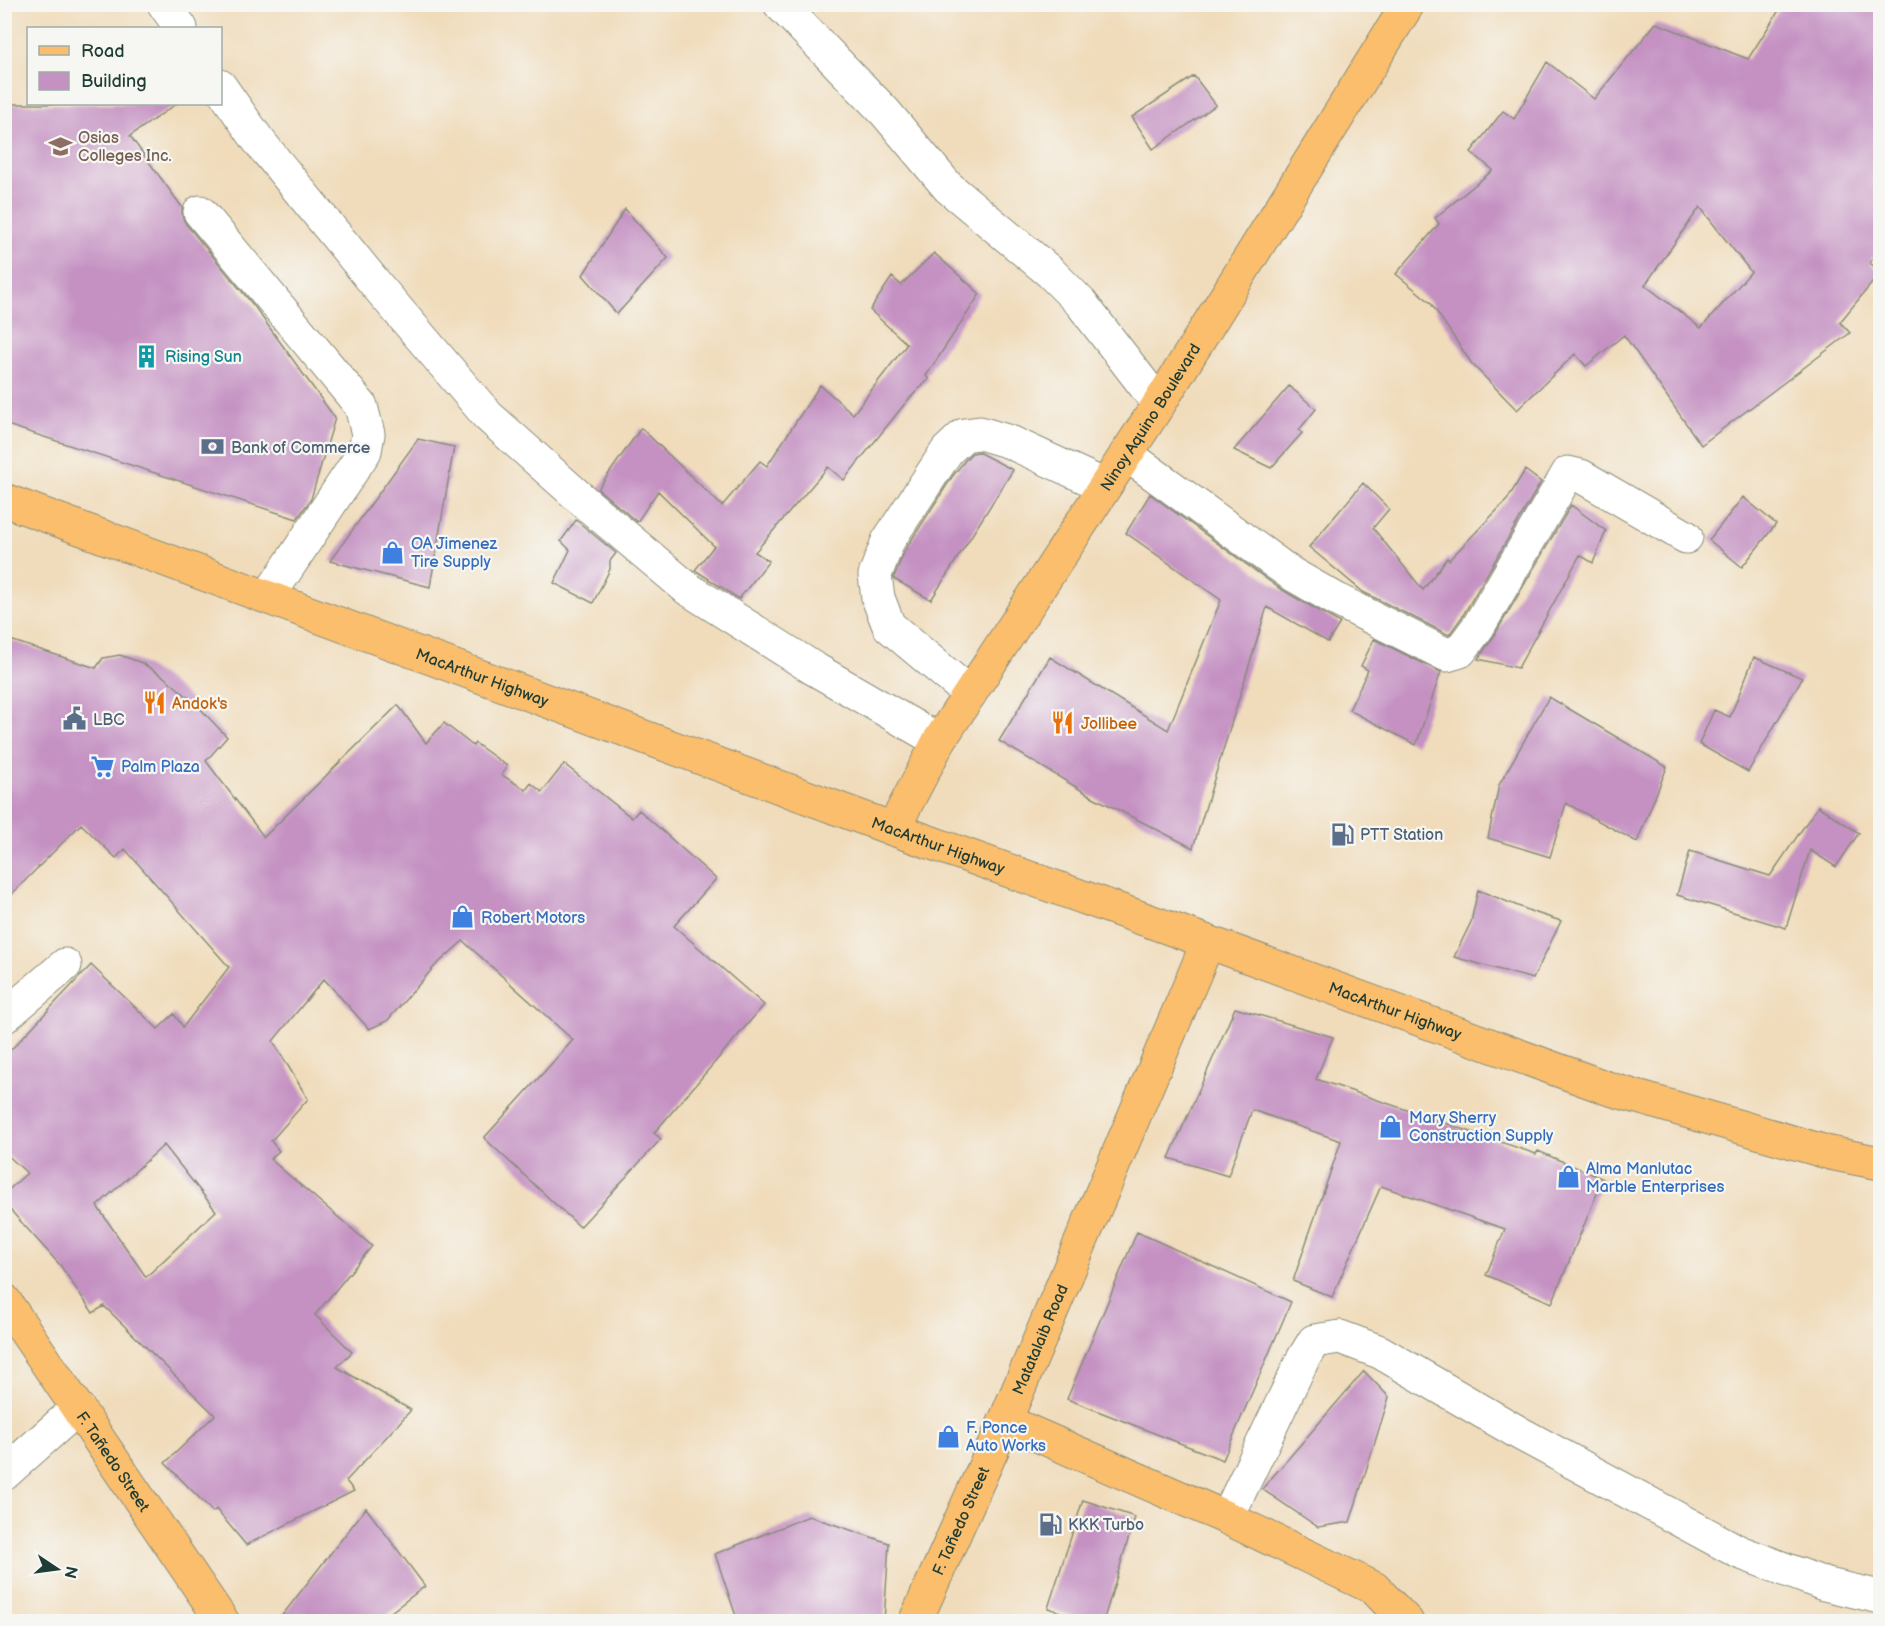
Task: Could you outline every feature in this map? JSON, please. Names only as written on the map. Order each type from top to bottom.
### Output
[{"type":"main road","name":"Ninoy Aquino Boulevard","points":[[893,829],[939,741],[1159,404],[1408,4]]},
{"type":"main road","name":"MacArthur Highway","points":[[4,500],[893,829],[1610,1089],[1830,1153],[1881,1163]]},
{"type":"main road","name":"Matatalaib Road","points":[[1005,1421],[1208,942]]},
{"type":"main road","name":"F. Tañedo Street","points":[[4,1300],[223,1622]]},
{"type":"main road","points":[[1005,1421],[1227,1518],[1374,1588],[1407,1622]]},
{"type":"main road","name":"F. Tañedo Street","points":[[915,1622],[1005,1421]]},
{"type":"street","points":[[164,4],[180,27]]},
{"type":"street","points":[[780,4],[885,112],[948,187],[1050,272],[1081,303],[1159,404]]},
{"type":"street","points":[[222,89],[258,140],[488,416],[588,506],[688,589],[813,668],[939,741]]},
{"type":"street","points":[[200,212],[361,406],[368,434],[365,451],[268,597]]},
{"type":"street","points":[[970,694],[889,626],[878,598],[875,575],[888,541],[947,451],[964,435],[980,433],[1010,442],[1105,486]]},
{"type":"street","points":[[1126,454],[1290,573],[1339,601],[1447,655],[1460,651],[1478,627],[1568,473],[1581,476],[1686,537]]},
{"type":"street","points":[[4,1017],[65,965]]},
{"type":"street","points":[[1227,1518],[1303,1359],[1314,1341],[1340,1337],[1380,1352],[1521,1434],[1738,1552],[1824,1584],[1881,1597]]},
{"type":"street","points":[[4,1474],[78,1408]]},
{"type":"building","points":[[1783,4],[1881,4],[1881,242],[1870,263],[1881,272],[1840,322],[1850,333],[1701,445],[1624,335],[1586,366],[1575,354],[1517,410],[1472,364],[1430,302],[1396,274],[1439,224],[1435,218],[1493,170],[1471,152],[1503,111],[1514,119],[1547,62],[1594,99],[1656,23],[1748,59]],"holes":[[[1700,207],[1751,272],[1701,328],[1645,285]]]},
{"type":"building","points":[[1194,76],[1216,105],[1153,149],[1132,117]]},
{"type":"building","name":"Rising Sun","points":[[4,104],[175,105],[130,136],[182,207],[182,216],[186,224],[254,306],[335,418],[311,499],[297,519],[4,424]]},
{"type":"building","points":[[625,209],[668,258],[617,314],[583,275]]},
{"type":"building","points":[[934,253],[980,294],[926,376],[929,379],[907,401],[844,480],[828,467],[755,552],[769,561],[739,599],[695,570],[714,546],[658,491],[637,522],[598,489],[641,428],[722,506],[760,461],[767,466],[820,385],[853,414],[907,344],[870,310],[892,277],[901,285]]},
{"type":"building","points":[[1289,386],[1316,409],[1299,430],[1302,433],[1271,468],[1234,450]]},
{"type":"building","points":[[418,439],[454,447],[430,587],[330,561]]},
{"type":"building","points":[[978,452],[1013,470],[931,600],[894,577],[905,550],[952,477],[972,453]]},
{"type":"building","points":[[1525,470],[1541,482],[1462,617],[1449,635],[1363,592],[1309,547],[1363,483],[1389,509],[1373,528],[1423,590],[1447,558],[1449,560],[1507,500]]},
{"type":"building","points":[[1150,494],[1279,588],[1340,623],[1328,642],[1267,607],[1193,848],[1091,796],[999,741],[1050,657],[1168,730],[1221,600],[1126,533]]},
{"type":"building","points":[[1743,497],[1776,524],[1742,567],[1709,540]]},
{"type":"building","points":[[1571,505],[1606,531],[1593,563],[1580,555],[1518,668],[1478,659],[1494,636]]},
{"type":"building","points":[[576,520],[616,553],[610,561],[610,569],[593,603],[554,583],[570,550],[561,541]]},
{"type":"building","points":[[4,638],[96,668],[103,658],[120,655],[142,663],[164,677],[194,702],[227,737],[206,761],[264,837],[398,705],[426,743],[444,723],[473,746],[475,743],[507,766],[502,775],[526,790],[531,783],[542,792],[564,764],[632,818],[639,810],[716,879],[674,926],[764,1005],[654,1133],[661,1139],[580,1227],[484,1138],[573,1040],[463,941],[434,967],[387,1021],[369,1029],[324,979],[273,1041],[308,1099],[271,1141],[279,1151],[270,1159],[372,1246],[315,1315],[352,1352],[337,1367],[411,1410],[346,1481],[354,1491],[246,1545],[216,1509],[213,1512],[165,1463],[215,1415],[104,1306],[93,1313],[60,1265],[4,1203],[4,1194],[27,1173],[4,1152],[4,1057],[91,965],[158,1029],[174,1014],[183,1027],[229,967],[125,849],[116,858],[81,824],[4,902]],"holes":[[[164,1145],[216,1211],[146,1277],[97,1206]]]},
{"type":"building","points":[[1374,639],[1441,672],[1416,745],[1349,710],[1368,670],[1361,666]]},
{"type":"building","points":[[1754,657],[1802,678],[1748,772],[1699,744],[1714,710],[1730,717]]},
{"type":"building","points":[[1549,697],[1667,767],[1637,842],[1566,803],[1550,857],[1488,838],[1499,785]]},
{"type":"building","points":[[1818,806],[1859,833],[1836,867],[1810,850],[1786,928],[1677,895],[1690,851],[1770,876]]},
{"type":"building","points":[[1478,890],[1561,921],[1533,979],[1454,957],[1471,922]]},
{"type":"building","points":[[1235,1008],[1333,1037],[1316,1079],[1536,1154],[1538,1151],[1603,1179],[1552,1303],[1486,1275],[1505,1229],[1381,1186],[1332,1297],[1293,1281],[1341,1141],[1252,1110],[1228,1176],[1169,1158]]},
{"type":"building","points":[[1137,1232],[1291,1302],[1223,1460],[1067,1399]]},
{"type":"building","points":[[1364,1371],[1389,1397],[1350,1522],[1318,1527],[1262,1489]]},
{"type":"building","points":[[1083,1500],[1135,1517],[1103,1622],[1090,1622],[1048,1608]]},
{"type":"building","points":[[366,1508],[425,1586],[378,1622],[277,1622]]},
{"type":"building","points":[[809,1516],[889,1543],[884,1622],[738,1622],[715,1554]]},
{"type":"place","name":"Osias Colleges Inc.","points":[[60,146]]},
{"type":"place","name":"Rising Sun","points":[[147,356]]},
{"type":"place","name":"Bank of Commerce","points":[[213,447]]},
{"type":"place","name":"OA Jimenez Tire Supply","points":[[393,552]]},
{"type":"place","name":"Andok's","points":[[154,703]]},
{"type":"place","name":"LBC","points":[[75,719]]},
{"type":"place","name":"Jollibee","points":[[1063,723]]},
{"type":"place","name":"Palm Plaza","points":[[103,766]]},
{"type":"place","name":"PTT Station","points":[[1342,834]]},
{"type":"place","name":"Robert Motors","points":[[463,917]]},
{"type":"place","name":"Mary Sherry Construction Supply","points":[[1391,1126]]},
{"type":"place","name":"Alma Manlutac Marble Enterprises","points":[[1568,1177]]},
{"type":"place","name":"F. Ponce Auto Works","points":[[948,1436]]},
{"type":"place","name":"KKK Turbo","points":[[1050,1524]]}]
